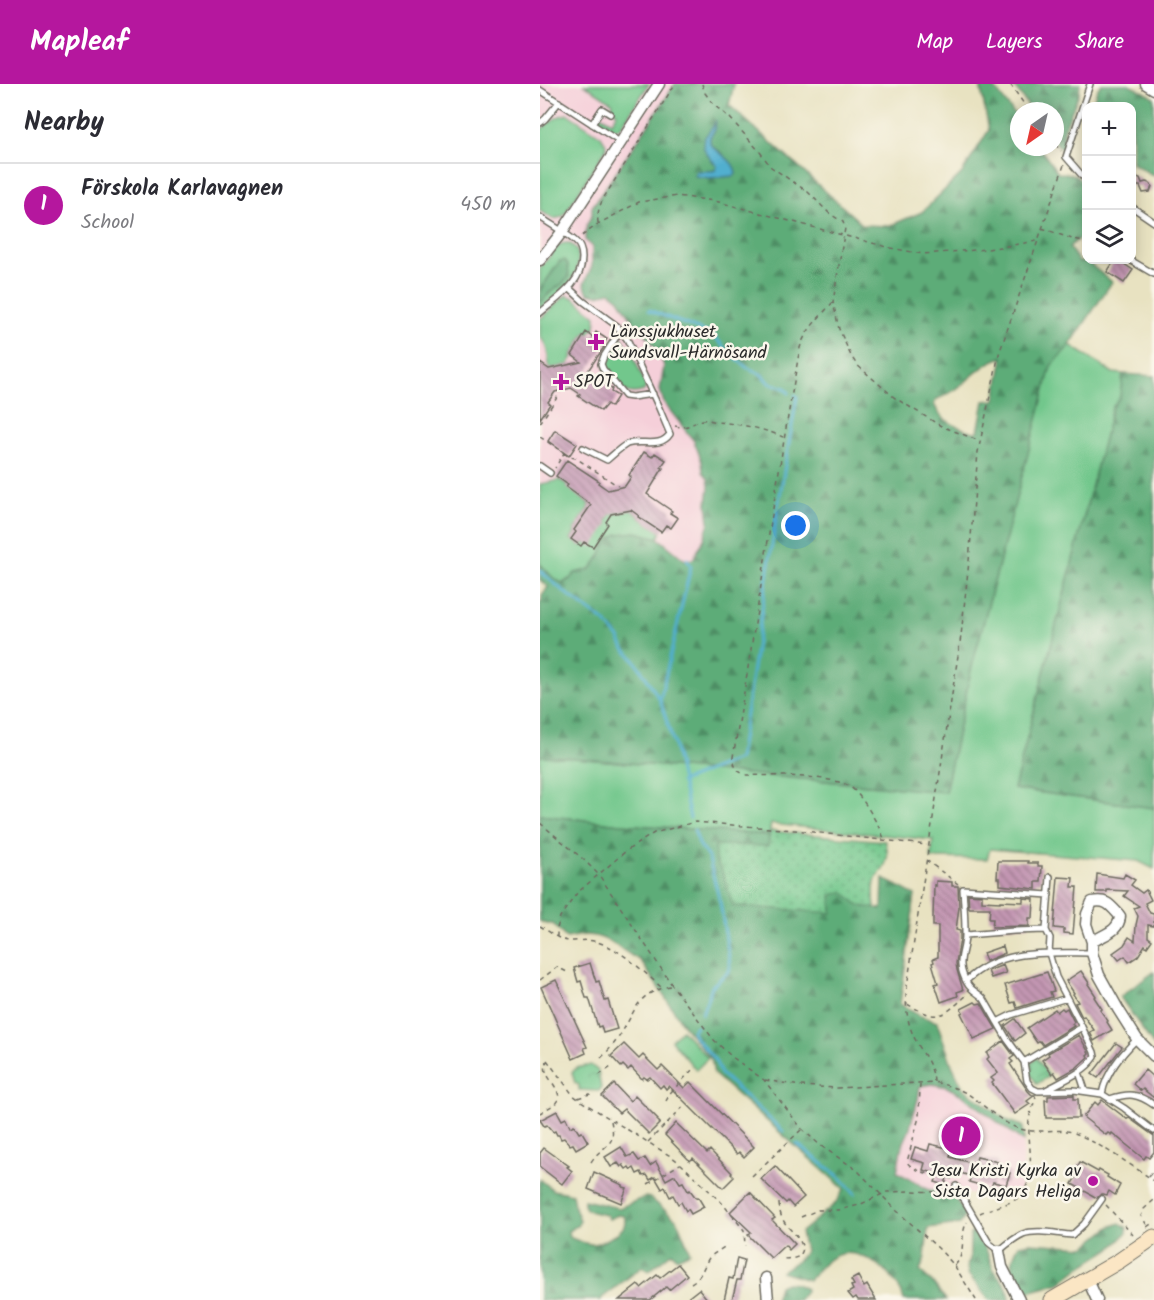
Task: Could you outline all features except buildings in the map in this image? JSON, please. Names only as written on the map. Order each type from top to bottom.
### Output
[{"type":"street","points":[[540,260],[562,232],[658,84]]},
{"type":"street","points":[[1146,84],[1154,89]]},
{"type":"street","points":[[1092,947],[1099,975],[1108,992],[1137,1039],[1154,1056]]},
{"type":"street","points":[[1052,1300],[1119,1262],[1151,1231]]},
{"type":"street","points":[[999,1251],[1002,1268],[1019,1300]]},
{"type":"street","points":[[766,1278],[768,1300]]},
{"type":"street","points":[[1088,1280],[1096,1300]]},
{"type":"lane","points":[[1082,175],[1066,157],[1090,84]]},
{"type":"lane","points":[[540,90],[620,142]]},
{"type":"lane","points":[[540,123],[559,102]]},
{"type":"lane","points":[[592,124],[602,109],[610,114]]},
{"type":"lane","points":[[1136,210],[1154,222]]},
{"type":"lane","points":[[540,217],[575,241],[581,251],[581,265],[574,282],[540,313]]},
{"type":"lane","points":[[1136,264],[1154,274]]},
{"type":"lane","points":[[569,288],[617,326],[627,339],[670,435],[661,443],[627,444],[607,460],[584,448]]},
{"type":"lane","points":[[620,331],[604,356],[601,364],[603,369],[626,396],[653,394]]},
{"type":"lane","points":[[540,466],[551,472]]},
{"type":"lane","points":[[1042,1091],[1079,1072],[1095,1058],[1052,968],[1049,953],[1050,938],[1046,930],[1050,878]]},
{"type":"lane","points":[[1049,895],[963,889],[966,935],[960,956],[966,981],[973,991],[984,999],[1007,1039],[1024,1062],[1027,1081],[1032,1088],[1042,1091],[1085,1090],[1102,1094],[1154,1131]]},
{"type":"lane","points":[[966,935],[1046,930]]},
{"type":"lane","points":[[966,981],[974,973],[995,961],[1021,954],[1092,947]]},
{"type":"lane","points":[[997,1022],[1011,1015],[1067,998]]},
{"type":"lane","points":[[1024,1062],[1082,1027]]},
{"type":"lane","points":[[1102,1094],[1108,1075],[1127,1048],[1137,1039]]},
{"type":"lane","points":[[1079,1072],[1085,1090]]},
{"type":"lane","points":[[1110,1099],[1136,1095],[1154,1105]]},
{"type":"lane","points":[[956,1186],[989,1243],[999,1251],[1017,1237],[1033,1232],[1072,1235],[1084,1224],[1101,1201]]},
{"type":"path","points":[[598,224],[597,214],[603,199],[675,84]]},
{"type":"path","points":[[702,84],[705,93],[714,105],[730,118],[771,167],[798,184],[830,214],[843,222],[845,228],[833,302],[839,329],[857,365],[911,409],[942,426],[980,441]]},
{"type":"path","points":[[1010,84],[1023,102]]},
{"type":"path","points":[[934,1082],[930,1065],[915,1040],[909,1024],[906,1014],[906,993],[961,636],[978,452],[999,354],[1066,157]]},
{"type":"path","points":[[575,241],[598,224],[639,202],[677,196],[715,201],[891,248],[923,254],[988,249],[1038,241]]},
{"type":"path","points":[[1041,228],[1082,241]]},
{"type":"path","points":[[833,302],[803,340],[784,437],[732,757],[736,770],[747,775],[834,780],[848,785],[854,789],[869,810],[885,841]]},
{"type":"path","points":[[540,423],[560,393]]},
{"type":"path","points":[[667,424],[686,428],[704,420],[768,430],[784,437]]},
{"type":"path","points":[[540,437],[618,486]]},
{"type":"path","points":[[551,472],[564,453]]},
{"type":"path","points":[[557,938],[559,923],[577,893],[626,851],[654,833],[695,822],[928,845]]},
{"type":"path","points":[[540,823],[599,875],[672,985],[714,1040],[732,1057],[764,1080],[801,1130],[857,1170],[938,1248],[954,1266],[976,1300]]},
{"type":"path","points":[[926,860],[955,880],[963,889]]},
{"type":"path","points":[[540,926],[557,938],[568,941],[596,942],[607,946],[618,952],[662,988]]},
{"type":"path","points":[[540,981],[557,967],[567,972]]},
{"type":"path","points":[[601,1058],[614,1045],[638,1002],[672,985]]},
{"type":"path","points":[[906,1003],[931,1016],[941,1015],[973,991]]},
{"type":"path","points":[[540,1113],[555,1104],[559,1098],[558,1090],[546,1074],[544,1066],[547,1060],[577,1098],[681,1164],[722,1203],[744,1230],[745,1246]]},
{"type":"path","points":[[599,1075],[611,1067]]},
{"type":"path","points":[[666,1101],[671,1092],[694,1068]]},
{"type":"path","points":[[764,1080],[800,1086],[838,1088],[934,1082],[969,1095],[1018,1128],[1070,1131],[1088,1139],[1154,1181]]},
{"type":"path","points":[[801,1217],[818,1210],[839,1210],[859,1205],[886,1192],[942,1192],[956,1186],[952,1179],[911,1168],[907,1162],[919,1117],[920,1082]]},
{"type":"path","points":[[577,1098],[590,1094],[592,1091]]},
{"type":"path","points":[[954,1266],[962,1255],[964,1227],[973,1215],[1022,1195],[1030,1169],[1029,1120],[1042,1091]]},
{"type":"path","points":[[648,1143],[683,1107]]},
{"type":"path","points":[[591,1162],[598,1152],[613,1140],[611,1120]]},
{"type":"path","points":[[752,1176],[801,1130]]},
{"type":"path","points":[[648,1184],[681,1164]]},
{"type":"path","points":[[1148,1177],[1154,1169]]},
{"type":"path","points":[[1151,1231],[1141,1216],[1144,1209],[1154,1200]]},
{"type":"path","points":[[1101,1201],[1134,1236]]},
{"type":"path","points":[[779,1203],[781,1218],[803,1248],[799,1257],[783,1259]]},
{"type":"path","points":[[691,1283],[698,1279],[710,1257],[726,1246]]},
{"type":"shaded area","name":"Länssjukhuset Sundsvall-Härnösand","points":[[540,84],[675,84],[592,207],[592,215],[587,225],[592,246],[592,266],[584,284],[610,292],[619,299],[633,321],[659,352],[664,366],[660,390],[694,441],[702,462],[703,472],[708,478],[709,522],[704,539],[693,559],[685,560],[673,549],[540,564]]},
{"type":"shaded area","points":[[932,1084],[947,1087],[962,1095],[1024,1142],[1023,1176],[1019,1191],[1002,1194],[999,1197],[929,1190],[897,1173],[901,1149],[909,1131],[920,1086]]},
{"type":"green space","points":[[584,84],[649,84],[621,127],[615,129],[597,121],[600,115],[612,122],[617,113],[611,109],[613,103]]},
{"type":"green space","points":[[675,84],[734,84],[729,105],[863,225],[889,226],[922,212],[962,173],[989,130],[980,84],[993,86],[1010,108],[1010,156],[1046,156],[1058,173],[1075,176],[1082,182],[1082,237],[1069,247],[1079,262],[1090,264],[1112,282],[1070,345],[1051,366],[971,670],[945,792],[540,756],[540,602],[548,587],[540,580],[540,564],[554,579],[562,583],[569,580],[575,573],[591,569],[611,538],[618,534],[636,532],[658,538],[685,560],[693,559],[704,539],[709,522],[708,478],[703,472],[702,462],[694,441],[664,403],[660,390],[664,366],[659,353],[633,321],[619,299],[610,292],[598,295],[588,293],[584,284],[592,266],[592,246],[585,240],[592,207]],"holes":[[[715,123],[710,137],[710,144],[723,154],[721,176],[710,178],[700,171],[716,170],[717,166],[706,153],[710,131]],[[1003,357],[995,400],[984,401],[978,432],[949,422],[942,417],[934,404],[937,399],[955,390],[985,365]]]},
{"type":"green space","points":[[1012,84],[1080,84],[1079,93],[1064,130],[1064,102],[1025,102]]},
{"type":"green space","points":[[1101,84],[1129,84],[1154,97],[1154,176],[1136,165],[1136,102],[1093,102]]},
{"type":"green space","points":[[568,114],[601,136],[606,149],[565,214],[553,219],[540,211],[540,130],[556,118]]},
{"type":"green space","points":[[569,243],[577,252],[577,270],[567,286],[540,309],[540,303],[555,290],[560,261],[540,290],[540,268],[559,245]]},
{"type":"green space","points":[[565,260],[569,277],[540,303],[540,290],[560,261]]},
{"type":"green space","points":[[566,295],[574,298],[596,316],[595,329],[592,329],[589,334],[586,332],[568,365],[549,369],[545,344],[540,336],[540,319]]},
{"type":"green space","points":[[622,337],[633,355],[646,386],[644,391],[630,393],[620,388],[604,367],[610,350]]},
{"type":"green space","points":[[1070,345],[1113,373],[1123,374],[1120,397],[1112,408],[1014,789],[1154,808],[1154,869],[1138,861],[990,849],[987,859],[931,858],[933,840],[771,824],[769,835],[621,824],[540,815],[540,756],[945,792],[971,670],[1051,365]]},
{"type":"green space","points":[[1123,374],[1154,376],[1154,808],[1014,789],[1112,408],[1120,397]]},
{"type":"green space","points":[[560,480],[588,503],[589,508],[574,530],[571,539],[581,546],[608,524],[606,522],[611,514],[631,510],[661,532],[658,538],[636,532],[603,548],[591,569],[561,583],[554,579],[540,564],[540,484]]},
{"type":"green space","points":[[540,815],[621,824],[769,835],[769,846],[715,859],[734,906],[832,912],[831,894],[844,892],[860,906],[882,909],[883,879],[915,895],[900,1004],[918,1015],[937,1022],[952,1065],[963,1088],[1006,1120],[1023,1126],[1024,1142],[962,1095],[947,1087],[932,1084],[920,1086],[909,1131],[901,1149],[897,1172],[929,1190],[951,1192],[966,1215],[960,1224],[928,1228],[925,1257],[920,1271],[946,1300],[904,1300],[895,1282],[880,1266],[860,1256],[850,1254],[841,1254],[831,1258],[809,1280],[781,1272],[798,1260],[805,1251],[801,1232],[836,1203],[844,1189],[714,1074],[711,1059],[684,1026],[640,960],[602,938],[586,935],[566,938],[553,924],[540,921]]},
{"type":"green space","points":[[770,831],[885,841],[888,856],[875,882],[875,908],[860,906],[843,892],[831,895],[832,913],[733,906],[723,874],[715,859],[715,845],[768,846]]},
{"type":"green space","points":[[1154,972],[1154,1046],[1120,997]]},
{"type":"green space","points":[[682,1030],[708,1058],[696,1070],[671,1040]]},
{"type":"green space","points":[[1037,1058],[1049,1076],[1037,1084],[1029,1072],[1033,1068],[1030,1063]]},
{"type":"green space","points":[[591,1065],[598,1071],[601,1088],[599,1091],[579,1090],[579,1085],[575,1083],[572,1073],[576,1068]]},
{"type":"green space","points":[[540,1179],[553,1190],[572,1194],[580,1221],[577,1226],[568,1231],[569,1237],[594,1244],[611,1237],[624,1226],[624,1216],[618,1215],[609,1219],[607,1215],[585,1208],[584,1200],[619,1208],[645,1197],[650,1198],[677,1220],[690,1252],[677,1258],[672,1252],[649,1271],[642,1267],[601,1300],[540,1300]]},
{"type":"green space","points":[[1120,1223],[1127,1228],[1127,1233],[1114,1246],[1060,1283],[1029,1292],[1014,1277],[1012,1265],[1019,1245],[1030,1243],[1085,1247],[1110,1227]]},
{"type":"green space","points":[[974,1232],[986,1249],[994,1270],[1005,1285],[1010,1300],[989,1300],[968,1274],[970,1234]]},
{"type":"green space","points":[[786,1283],[796,1284],[806,1289],[805,1293],[798,1300],[775,1300],[779,1286]]},
{"type":"water","points":[[716,120],[710,144],[730,161],[736,174],[710,178],[694,176],[696,171],[716,170],[717,166],[707,155],[703,142]]},
{"type":"waterway","points":[[649,310],[713,335],[746,367],[761,374],[769,383],[785,388],[789,393]]},
{"type":"waterway","points":[[681,782],[739,759],[797,397],[795,395]]},
{"type":"waterway","points":[[660,700],[691,566],[687,559]]},
{"type":"waterway","points":[[540,571],[605,622],[619,638],[624,649],[633,658],[660,700],[674,744],[690,818]]},
{"type":"waterway","points":[[694,830],[699,844],[709,859],[720,902],[730,968],[712,986],[702,1014]]},
{"type":"waterway","points":[[696,1026],[692,1031],[694,1036],[715,1060],[721,1074],[783,1131]]},
{"type":"waterway","points":[[797,1144],[841,1178],[855,1194]]},
{"type":"place","name":"Länssjukhuset Sundsvall-Härnösand","points":[[596,342]]},
{"type":"place","name":"SPOT","points":[[561,382]]},
{"type":"place","name":"Förskola Karlavagnen","points":[[961,1136]]},
{"type":"place","name":"Jesu Kristi Kyrka av Sista Dagars Heliga","points":[[1093,1181]]}]
